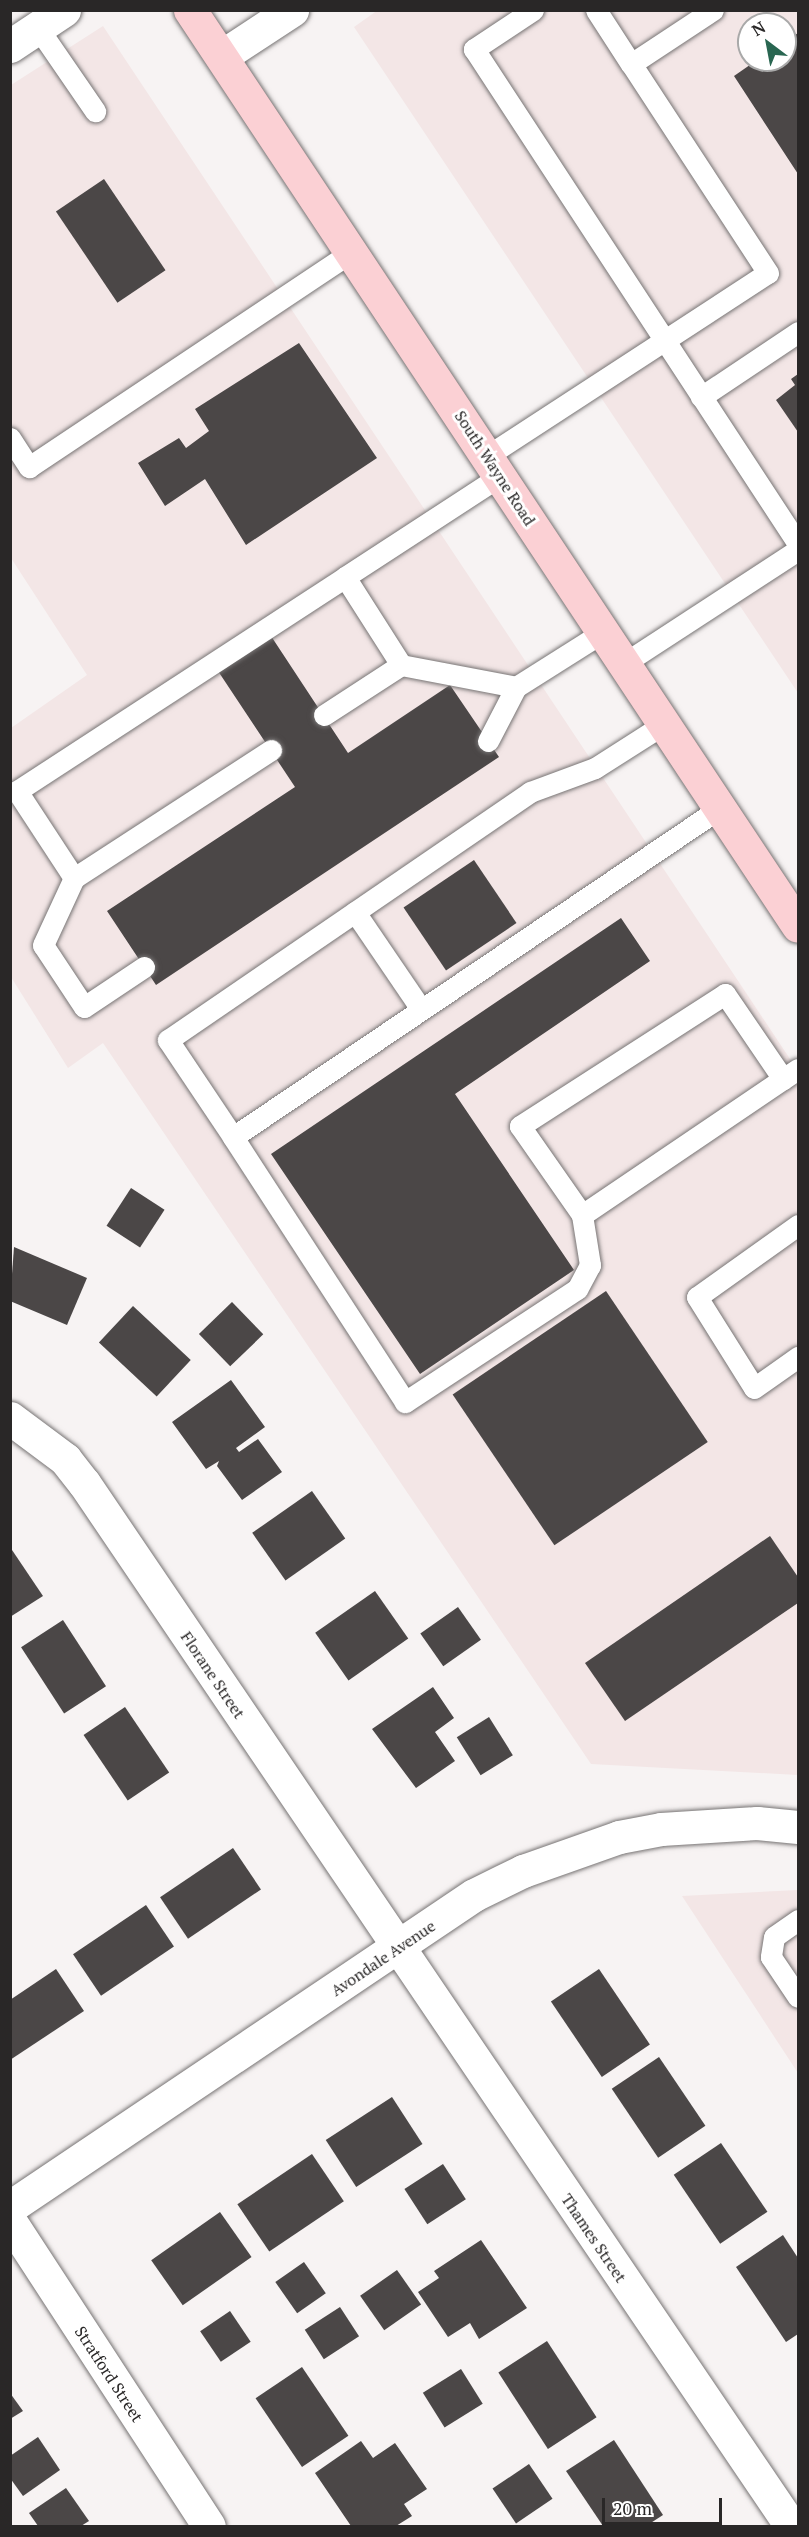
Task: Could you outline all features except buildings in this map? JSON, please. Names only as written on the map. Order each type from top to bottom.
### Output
[{"type":"main road","name":"South Wayne Road","points":[[190,10],[798,926]]},
{"type":"street","points":[[222,56],[292,10]]},
{"type":"street","points":[[10,46],[51,19]]},
{"type":"street","name":"Florane Street","points":[[10,1418],[65,1459],[84,1483],[396,1949]]},
{"type":"street","name":"Avondale Avenue","points":[[10,2207],[474,1895],[524,1871],[619,1837],[709,1824],[798,1827]]},
{"type":"street","name":"Thames Street","points":[[396,1949],[791,2526]]},
{"type":"street","name":"Stratford Street","points":[[10,2221],[209,2526]]},
{"type":"lane","points":[[534,10],[474,49],[798,544]]},
{"type":"lane","points":[[74,878],[17,791],[345,577],[664,341],[768,273],[596,10]]},
{"type":"lane","points":[[631,64],[713,10]]},
{"type":"lane","points":[[51,19],[95,111]]},
{"type":"lane","points":[[10,438],[29,467],[351,252]]},
{"type":"lane","points":[[700,397],[798,332]]},
{"type":"lane","points":[[623,664],[798,550]]},
{"type":"lane","points":[[345,577],[401,665]]},
{"type":"lane","points":[[488,741],[516,687],[603,632]]},
{"type":"lane","points":[[324,715],[401,665],[516,687]]},
{"type":"lane","points":[[582,1215],[791,1074],[725,994],[520,1126],[582,1215],[590,1265],[577,1289],[405,1402],[168,1040],[530,792],[595,768],[664,724]]},
{"type":"lane","points":[[144,967],[84,1007],[43,945],[74,878],[271,750]]},
{"type":"lane","points":[[233,1137],[720,808]]},
{"type":"lane","points":[[355,912],[421,1010]]},
{"type":"lane","points":[[798,1225],[697,1298],[754,1388],[798,1357]]},
{"type":"lane","points":[[798,1920],[774,1937],[771,1957],[798,1997]]},
{"type":"shaded area","points":[[378,10],[798,11],[798,693],[354,27]]},
{"type":"shaded area","points":[[103,26],[798,1071],[798,1775],[591,1764],[103,1043],[68,1068],[11,977],[11,728],[87,675],[11,558],[11,85]]},
{"type":"shaded area","points":[[798,1890],[798,2073],[682,1896]]}]
